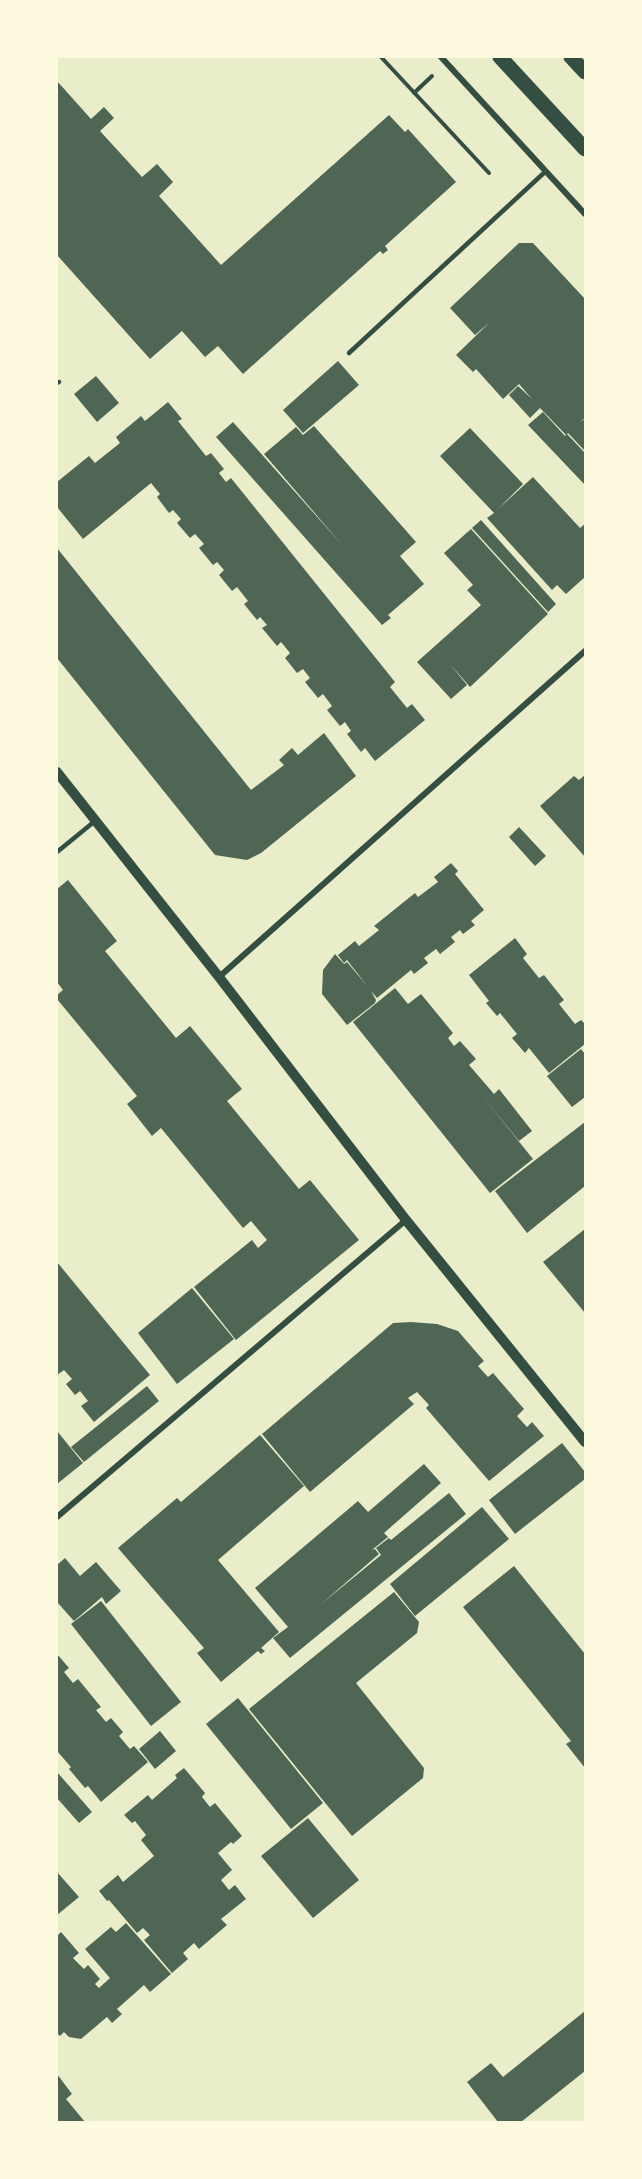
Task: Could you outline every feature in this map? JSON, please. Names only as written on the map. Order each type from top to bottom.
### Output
[{"type":"main road","points":[[500,57],[585,149]]},
{"type":"main road","points":[[571,57],[585,72]]},
{"type":"street","points":[[441,57],[585,214]]},
{"type":"street","points":[[219,977],[585,651]]},
{"type":"street","points":[[57,772],[219,977],[406,1220],[585,1442]]},
{"type":"street","points":[[57,1516],[406,1220]]},
{"type":"lane","points":[[349,353],[546,171]]},
{"type":"lane","points":[[57,852],[95,820]]},
{"type":"path","points":[[381,57],[489,173]]},
{"type":"building","points":[[57,81],[91,119],[104,107],[114,118],[100,131],[142,177],[157,164],[173,182],[159,196],[221,265],[389,115],[405,132],[408,129],[456,182],[385,246],[388,250],[383,254],[380,251],[243,374],[218,346],[205,357],[182,331],[150,359],[57,255]]},
{"type":"building","points":[[519,243],[533,243],[585,299],[585,418],[580,422],[585,419],[585,451],[540,408],[530,418],[509,395],[518,386],[532,399],[519,384],[503,399],[476,369],[473,372],[456,355],[490,322],[475,335],[450,308]]},
{"type":"building","points":[[338,361],[359,385],[303,433],[283,410]]},
{"type":"building","points":[[96,376],[119,403],[97,422],[74,394]]},
{"type":"building","points":[[168,402],[182,419],[178,421],[206,456],[211,453],[224,469],[219,473],[226,482],[231,478],[395,682],[390,687],[407,708],[412,704],[425,720],[375,761],[365,748],[361,752],[347,734],[351,731],[345,722],[340,726],[327,710],[332,706],[323,694],[318,698],[305,682],[310,678],[303,669],[297,673],[285,658],[290,653],[281,642],[277,646],[262,628],[267,625],[260,617],[257,620],[244,604],[248,601],[237,587],[232,591],[219,575],[224,570],[217,562],[213,565],[199,548],[204,544],[195,534],[190,538],[177,523],[181,519],[173,510],[169,513],[157,497],[160,494],[151,483],[83,539],[57,507],[57,482],[89,456],[95,463],[120,443],[116,437],[141,416],[145,421]]},
{"type":"building","points":[[543,412],[565,436],[567,434],[585,453],[585,485],[528,425]]},
{"type":"building","points":[[233,422],[343,546],[264,454],[296,427],[303,435],[314,426],[416,542],[400,556],[424,584],[388,615],[391,618],[382,625],[216,437]]},
{"type":"building","points":[[470,428],[523,484],[498,509],[533,477],[580,528],[585,524],[585,577],[566,594],[557,585],[552,590],[487,518],[494,513],[440,456]]},
{"type":"building","points":[[481,520],[556,604],[548,612],[472,528]]},
{"type":"building","points":[[471,529],[548,614],[470,687],[450,664],[467,685],[451,699],[417,662],[481,605],[467,590],[473,585],[444,553]]},
{"type":"building","points":[[57,548],[251,790],[284,765],[279,760],[292,748],[298,755],[324,733],[356,776],[261,853],[247,860],[215,855],[57,658]]},
{"type":"building","points":[[585,775],[585,857],[540,806],[574,776],[579,780]]},
{"type":"building","points":[[519,827],[546,856],[535,866],[509,837]]},
{"type":"building","points":[[451,863],[458,871],[455,874],[484,910],[471,921],[475,925],[463,934],[460,930],[451,937],[455,942],[440,954],[436,949],[424,958],[428,963],[414,974],[411,970],[377,998],[371,991],[376,1000],[375,1003],[347,1025],[322,994],[323,970],[335,954],[344,964],[347,962],[368,987],[347,960],[344,963],[338,955],[355,941],[359,946],[379,930],[374,926],[415,893],[418,897],[438,882],[434,877]]},
{"type":"building","points":[[68,880],[117,941],[105,951],[176,1038],[190,1026],[242,1089],[227,1101],[299,1189],[310,1180],[359,1240],[236,1340],[194,1287],[252,1240],[258,1248],[267,1240],[251,1221],[243,1228],[161,1128],[152,1136],[127,1104],[137,1096],[57,999],[57,995],[63,990],[57,982],[57,889]]},
{"type":"building","points":[[515,938],[527,954],[523,958],[539,978],[544,975],[564,1000],[559,1004],[575,1024],[581,1020],[585,1024],[585,1044],[549,1073],[529,1048],[525,1053],[512,1038],[517,1034],[500,1013],[497,1016],[486,1003],[489,1001],[469,975]]},
{"type":"building","points":[[395,988],[408,1004],[421,994],[453,1033],[448,1038],[454,1046],[460,1041],[476,1059],[469,1065],[494,1094],[499,1089],[532,1131],[519,1141],[479,1092],[533,1159],[490,1193],[353,1022]]},
{"type":"building","points":[[581,1049],[585,1054],[585,1097],[572,1107],[547,1076]]},
{"type":"building","points":[[585,1122],[585,1186],[527,1233],[495,1191]]},
{"type":"building","points":[[585,1229],[585,1313],[543,1262]]},
{"type":"building","points":[[57,1262],[150,1375],[94,1422],[81,1406],[88,1401],[80,1391],[75,1395],[66,1384],[72,1379],[64,1370],[57,1375]]},
{"type":"building","points":[[192,1288],[234,1339],[177,1384],[138,1333]]},
{"type":"building","points":[[393,1323],[437,1324],[458,1331],[484,1361],[478,1366],[488,1377],[493,1373],[524,1409],[517,1416],[527,1427],[532,1422],[544,1436],[489,1481],[426,1408],[429,1405],[417,1392],[408,1398],[414,1404],[310,1492],[262,1434]]},
{"type":"building","points":[[147,1386],[159,1401],[84,1462],[71,1447]]},
{"type":"building","points":[[57,1431],[83,1463],[57,1484]]},
{"type":"building","points":[[260,1435],[304,1486],[218,1560],[279,1632],[261,1648],[265,1651],[261,1654],[258,1651],[221,1682],[197,1653],[204,1648],[118,1548],[177,1498],[181,1502]]},
{"type":"building","points":[[562,1443],[585,1472],[585,1479],[515,1534],[489,1500]]},
{"type":"building","points":[[424,1464],[441,1483],[384,1533],[388,1537],[372,1550],[375,1549],[379,1554],[320,1605],[381,1555],[376,1548],[389,1538],[391,1540],[449,1493],[466,1514],[290,1658],[273,1638],[288,1627],[255,1588],[358,1501],[368,1512]]},
{"type":"building","points":[[482,1507],[509,1539],[415,1616],[390,1584]]},
{"type":"building","points":[[65,1558],[80,1576],[96,1562],[121,1591],[106,1604],[102,1597],[74,1621],[57,1602],[57,1565]]},
{"type":"building","points":[[514,1566],[585,1654],[585,1768],[566,1744],[571,1741],[463,1607]]},
{"type":"building","points":[[394,1592],[419,1622],[417,1633],[356,1683],[424,1768],[423,1778],[352,1836],[249,1709]]},
{"type":"building","points":[[101,1601],[181,1702],[151,1726],[71,1624]]},
{"type":"building","points":[[57,1654],[69,1668],[64,1672],[73,1683],[78,1679],[101,1707],[96,1710],[106,1722],[111,1718],[123,1732],[119,1736],[130,1749],[134,1746],[148,1762],[101,1802],[88,1786],[85,1788],[57,1751]]},
{"type":"building","points":[[238,1698],[323,1803],[291,1829],[206,1724]]},
{"type":"building","points":[[160,1731],[176,1751],[155,1769],[139,1749]]},
{"type":"building","points":[[184,1768],[205,1793],[202,1797],[210,1807],[215,1803],[242,1836],[218,1853],[232,1870],[221,1880],[229,1890],[235,1885],[246,1899],[221,1919],[227,1925],[199,1949],[194,1943],[183,1953],[188,1959],[172,1973],[144,1940],[150,1935],[143,1928],[137,1933],[99,1891],[118,1875],[123,1882],[154,1856],[141,1840],[146,1835],[135,1821],[132,1823],[124,1815],[148,1795],[152,1800],[177,1778],[175,1775]]},
{"type":"building","points":[[57,1772],[92,1812],[79,1823],[57,1798]]},
{"type":"building","points":[[308,1818],[359,1880],[313,1918],[261,1856]]},
{"type":"building","points":[[57,1872],[79,1897],[57,1915]]},
{"type":"building","points":[[126,1923],[171,1974],[150,1992],[144,1985],[117,2009],[122,2014],[112,2023],[107,2017],[81,2039],[69,2037],[64,2032],[60,2036],[57,2033],[57,1936],[61,1932],[79,1953],[73,1958],[84,1969],[88,1965],[100,1979],[95,1984],[99,1988],[110,1978],[85,1949],[111,1927],[116,1932]]},
{"type":"building","points":[[585,2011],[585,2071],[521,2122],[498,2122],[467,2082],[491,2063],[503,2077]]},
{"type":"building","points":[[57,2074],[72,2094],[66,2099],[85,2122],[57,2122]]}]
